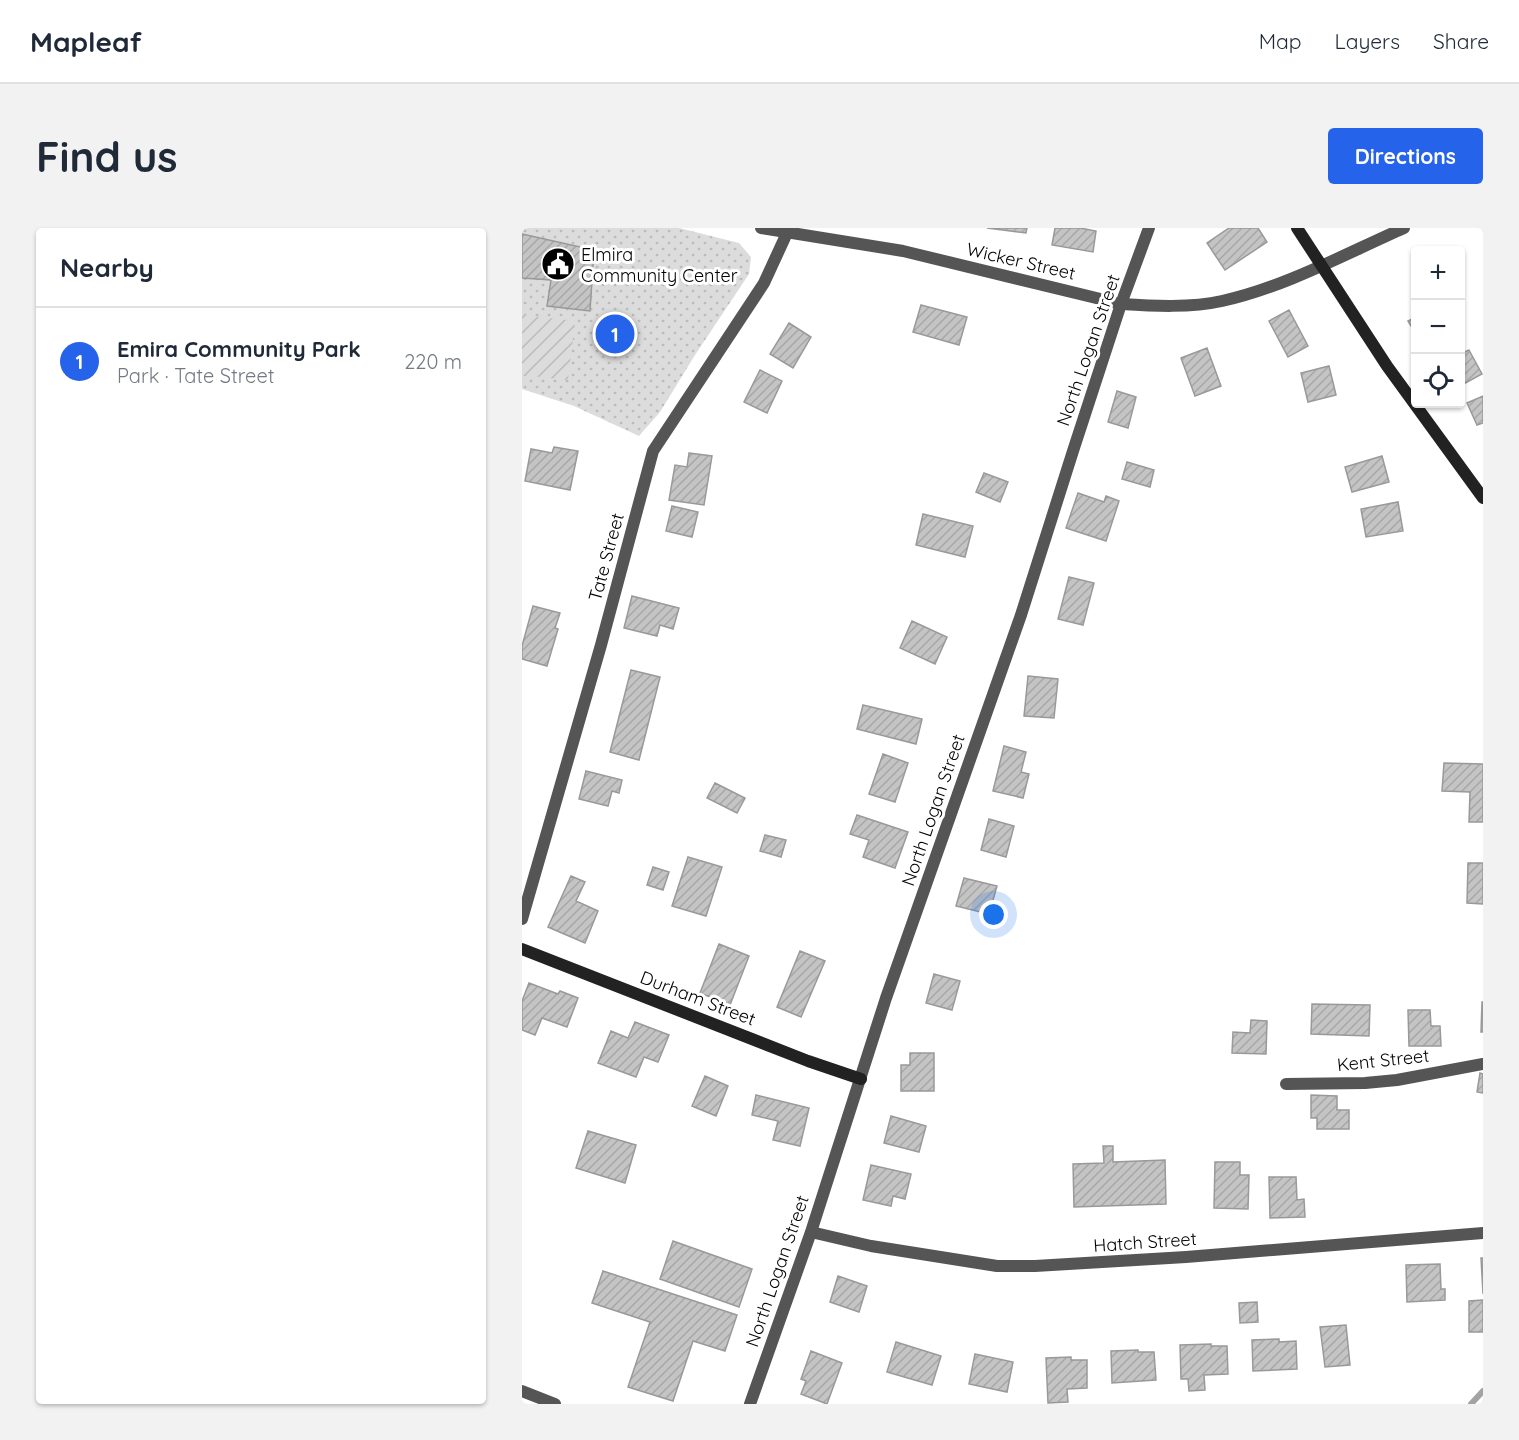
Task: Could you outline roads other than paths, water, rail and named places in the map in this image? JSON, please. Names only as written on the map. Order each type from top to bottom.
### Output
[{"type":"street","name":"Wicker Street","points":[[761,228],[903,250],[1122,304],[1156,306],[1219,302],[1263,290],[1404,228]]},
{"type":"street","name":"North Logan Street","points":[[750,1404],[811,1232],[886,998],[1021,615],[1149,228]]},
{"type":"street","points":[[1298,228],[1388,366],[1483,498]]},
{"type":"street","name":"Tate Street","points":[[522,919],[601,645],[653,451],[764,283],[787,233]]},
{"type":"street","name":"Durham Street","points":[[522,949],[807,1061],[861,1079]]},
{"type":"street","name":"Kent Street","points":[[1286,1084],[1365,1083],[1398,1080],[1483,1064]]},
{"type":"street","name":"Hatch Street","points":[[811,1232],[871,1246],[997,1266],[1035,1266],[1186,1257],[1483,1233]]},
{"type":"street","points":[[522,1391],[555,1404]]},
{"type":"waterway","points":[[1471,1404],[1483,1391]]},
{"type":"place","name":"Elmira Community Center","points":[[558,264]]},
{"type":"place","name":"Emira Community Park","points":[[615,334]]}]
